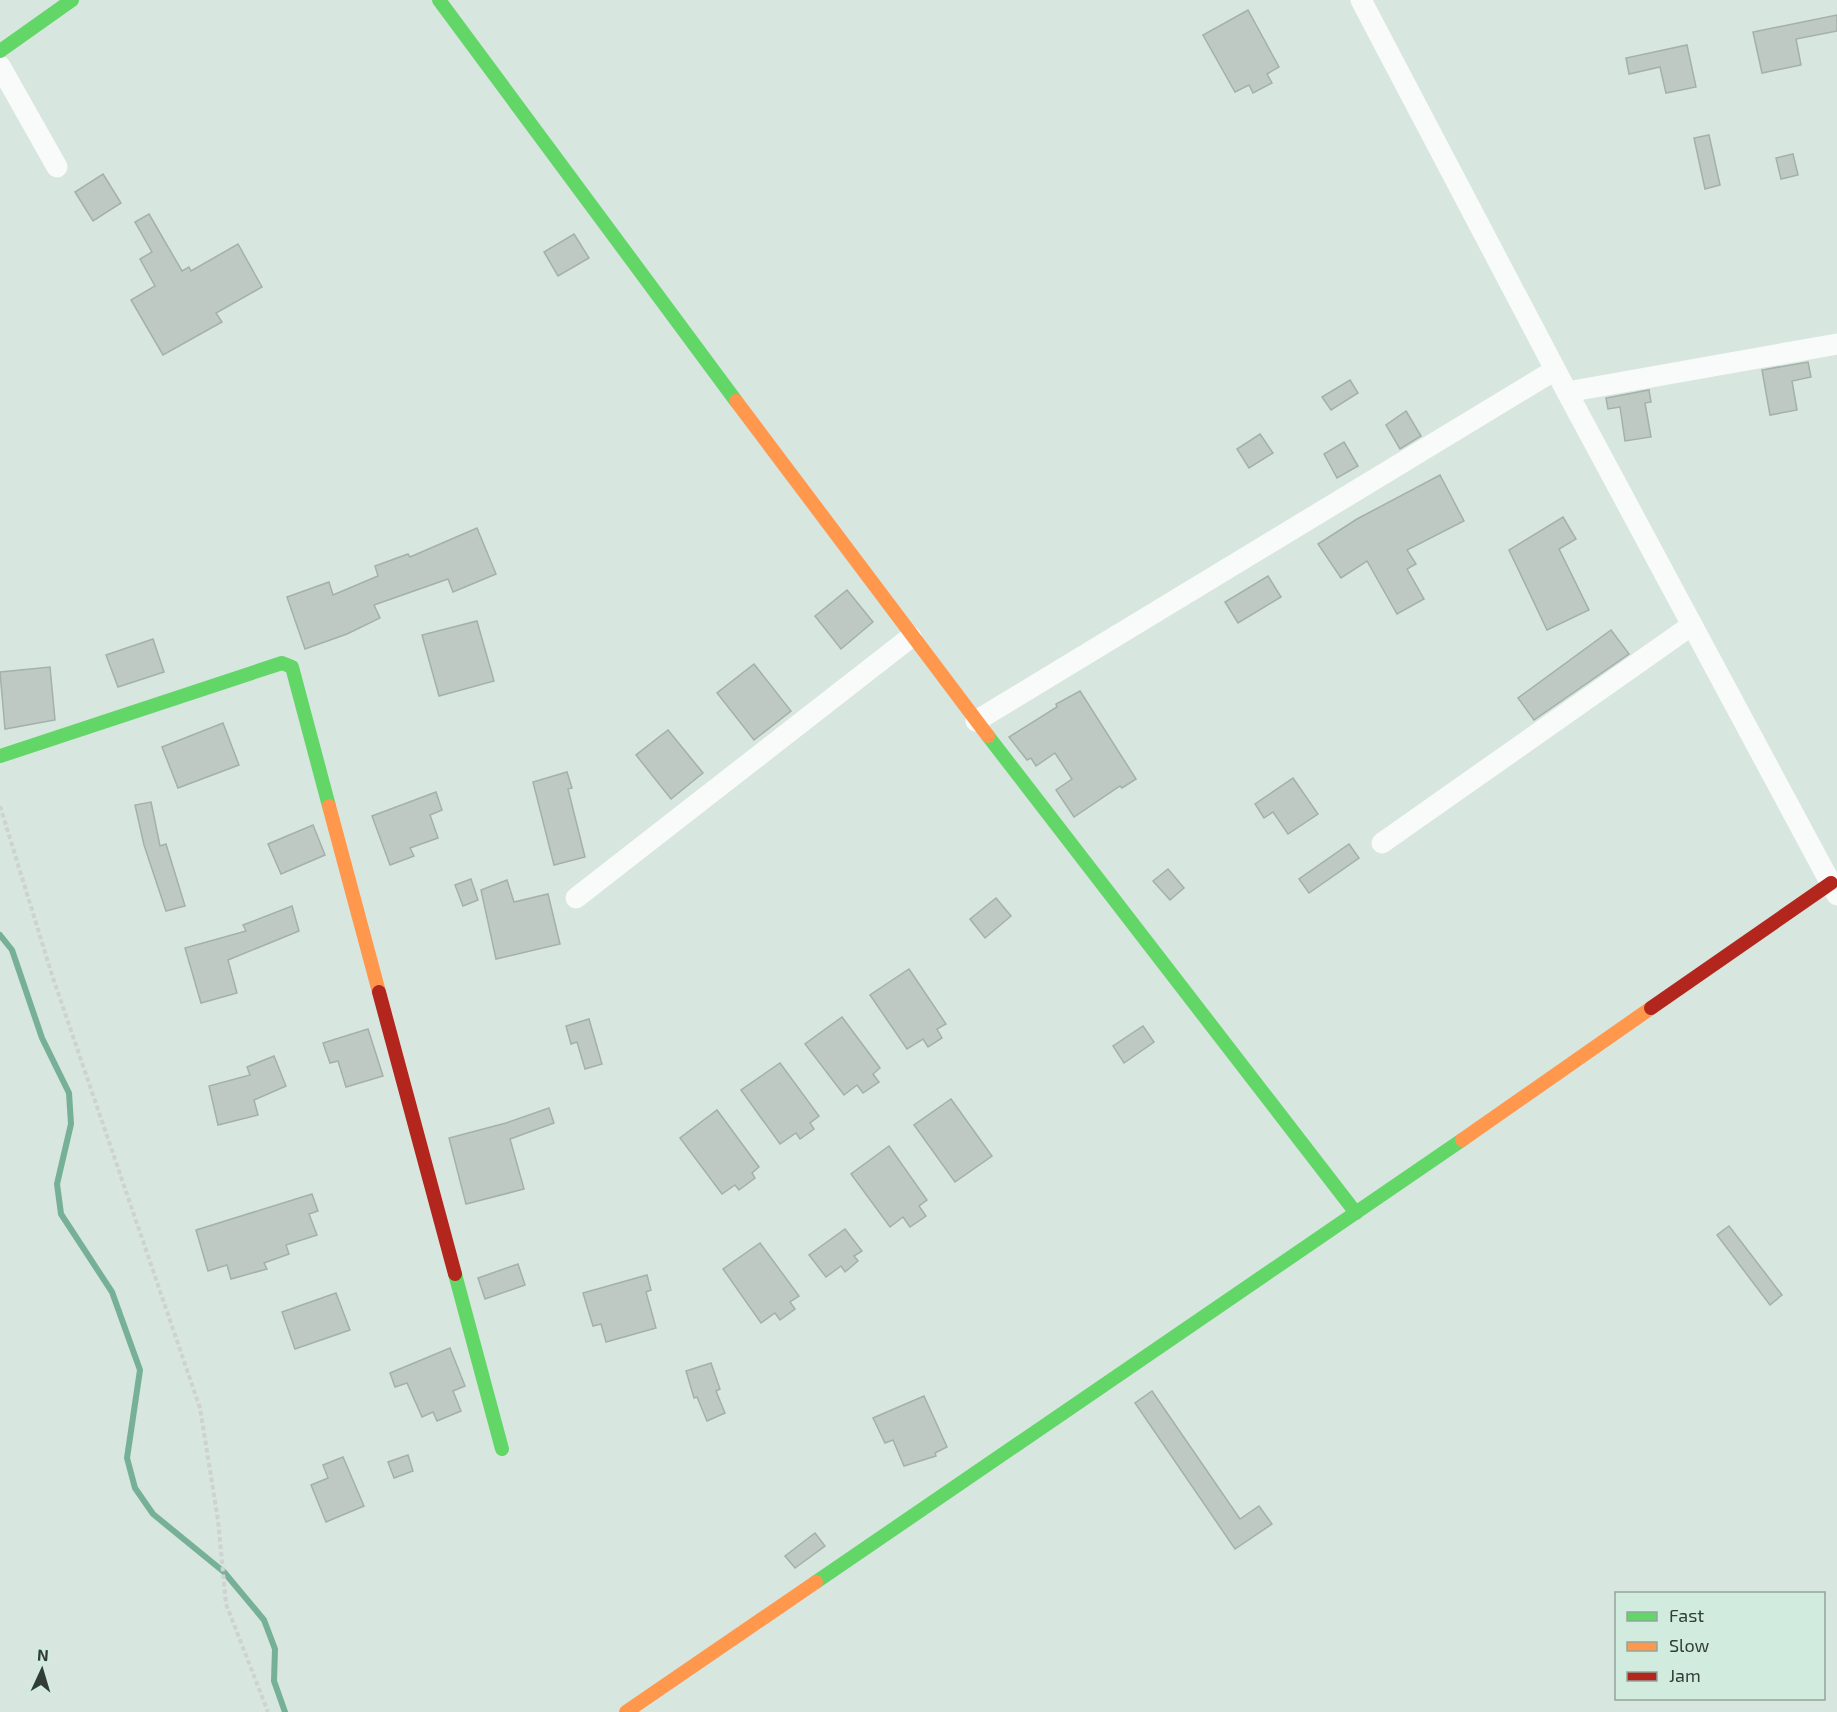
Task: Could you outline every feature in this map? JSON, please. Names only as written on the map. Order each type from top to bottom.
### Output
[{"type":"street","points":[[0,51],[72,0]]},
{"type":"street","points":[[439,0],[911,637],[1356,1213]]},
{"type":"street","points":[[626,1712],[1834,889],[1828,858],[1692,625],[1361,0]]},
{"type":"street","points":[[0,66],[57,167]]},
{"type":"street","points":[[1567,392],[1837,344]]},
{"type":"street","points":[[976,721],[1555,370]]},
{"type":"street","points":[[1382,843],[1692,625]]},
{"type":"street","points":[[576,898],[911,637]]},
{"type":"street","points":[[0,756],[282,663],[292,667],[502,1449]]},
{"type":"path","points":[[0,806],[52,975],[200,1408],[218,1520],[226,1604],[268,1712]]},
{"type":"building","points":[[1248,10],[1279,67],[1267,74],[1272,83],[1253,93],[1249,85],[1235,92],[1203,35]]},
{"type":"building","points":[[1837,15],[1837,31],[1796,39],[1801,65],[1762,73],[1753,32]]},
{"type":"building","points":[[1687,45],[1696,87],[1666,93],[1660,67],[1629,74],[1626,58]]},
{"type":"building","points":[[1709,135],[1720,185],[1705,189],[1694,138]]},
{"type":"building","points":[[1793,154],[1798,175],[1781,179],[1776,158]]},
{"type":"building","points":[[103,174],[121,203],[93,221],[75,192]]},
{"type":"building","points":[[149,214],[182,271],[189,267],[191,271],[238,244],[262,287],[216,313],[222,322],[163,355],[131,300],[155,286],[140,259],[152,252],[135,222]]},
{"type":"building","points":[[574,234],[589,258],[558,276],[544,252]]},
{"type":"building","points":[[1808,362],[1811,377],[1792,381],[1797,410],[1770,415],[1762,370]]},
{"type":"building","points":[[1350,380],[1358,393],[1331,410],[1322,397]]},
{"type":"building","points":[[1649,390],[1651,402],[1645,403],[1651,437],[1625,441],[1620,407],[1608,409],[1606,398]]},
{"type":"building","points":[[1406,411],[1421,436],[1400,449],[1386,425]]},
{"type":"building","points":[[1260,434],[1273,453],[1249,468],[1237,449]]},
{"type":"building","points":[[1344,442],[1358,466],[1337,478],[1324,454]]},
{"type":"building","points":[[1440,475],[1464,521],[1407,550],[1416,564],[1407,569],[1424,599],[1397,614],[1367,561],[1341,578],[1318,544],[1357,519]]},
{"type":"building","points":[[1563,517],[1576,539],[1559,549],[1589,610],[1547,630],[1509,550]]},
{"type":"building","points":[[477,528],[496,574],[453,592],[448,579],[374,605],[380,618],[347,634],[305,649],[287,597],[329,582],[333,595],[378,576],[375,566],[408,554],[410,557]]},
{"type":"building","points":[[1268,576],[1281,597],[1238,623],[1225,602]]},
{"type":"building","points":[[847,590],[873,622],[841,649],[815,616]]},
{"type":"building","points":[[477,621],[494,681],[439,696],[422,635]]},
{"type":"building","points":[[1611,630],[1629,654],[1534,720],[1518,698]]},
{"type":"building","points":[[153,639],[164,672],[118,687],[106,655]]},
{"type":"building","points":[[754,664],[791,711],[754,740],[717,693]]},
{"type":"building","points":[[50,667],[55,720],[5,729],[0,672]]},
{"type":"building","points":[[1080,691],[1136,779],[1122,788],[1120,786],[1074,817],[1056,790],[1072,779],[1055,753],[1036,766],[1031,758],[1027,760],[1009,737],[1057,707],[1056,704]]},
{"type":"building","points":[[223,723],[239,765],[178,788],[162,747]]},
{"type":"building","points":[[668,730],[703,773],[671,799],[636,755]]},
{"type":"building","points":[[567,772],[572,788],[568,789],[585,857],[554,865],[533,782]]},
{"type":"building","points":[[1293,778],[1318,814],[1288,834],[1273,812],[1264,818],[1255,804]]},
{"type":"building","points":[[436,792],[442,810],[430,815],[438,838],[410,848],[414,856],[390,865],[372,816]]},
{"type":"building","points":[[151,802],[160,846],[166,844],[185,906],[166,911],[144,845],[135,805]]},
{"type":"building","points":[[313,825],[325,855],[281,874],[268,844]]},
{"type":"building","points":[[1349,844],[1359,858],[1309,893],[1299,879]]},
{"type":"building","points":[[1168,869],[1184,888],[1170,900],[1153,881]]},
{"type":"building","points":[[471,879],[478,900],[463,906],[455,885]]},
{"type":"building","points":[[507,880],[514,902],[548,894],[560,944],[496,959],[481,890]]},
{"type":"building","points":[[996,898],[1011,916],[985,938],[970,919]]},
{"type":"building","points":[[292,906],[299,931],[228,960],[237,993],[201,1003],[185,948],[246,931],[243,925]]},
{"type":"building","points":[[909,969],[946,1024],[937,1029],[942,1038],[928,1047],[923,1039],[907,1049],[870,995]]},
{"type":"building","points":[[842,1017],[880,1068],[873,1074],[879,1082],[863,1093],[857,1085],[844,1095],[805,1044]]},
{"type":"building","points":[[589,1019],[602,1064],[585,1069],[577,1042],[571,1044],[566,1026]]},
{"type":"building","points":[[1143,1026],[1154,1042],[1124,1063],[1113,1046]]},
{"type":"building","points":[[368,1029],[383,1076],[346,1087],[338,1061],[330,1063],[323,1043]]},
{"type":"building","points":[[274,1056],[286,1086],[254,1100],[258,1115],[218,1125],[209,1086],[250,1075],[247,1067]]},
{"type":"building","points":[[780,1063],[819,1116],[810,1123],[814,1129],[800,1139],[796,1133],[780,1144],[741,1090]]},
{"type":"building","points":[[951,1099],[992,1156],[955,1182],[914,1125]]},
{"type":"building","points":[[549,1108],[554,1123],[510,1139],[524,1189],[466,1204],[449,1138],[506,1123]]},
{"type":"building","points":[[717,1110],[759,1167],[752,1173],[755,1178],[739,1190],[735,1185],[722,1194],[680,1138]]},
{"type":"building","points":[[889,1146],[927,1200],[919,1206],[926,1216],[910,1227],[903,1217],[890,1227],[851,1174]]},
{"type":"building","points":[[312,1194],[318,1211],[309,1214],[317,1235],[286,1245],[289,1254],[264,1263],[267,1269],[231,1279],[227,1265],[208,1271],[196,1230]]},
{"type":"building","points":[[1729,1226],[1782,1295],[1770,1305],[1717,1235]]},
{"type":"building","points":[[845,1229],[862,1251],[854,1256],[858,1261],[845,1272],[841,1266],[826,1277],[809,1255]]},
{"type":"building","points":[[760,1243],[799,1296],[790,1302],[795,1309],[780,1320],[775,1313],[761,1323],[723,1269]]},
{"type":"building","points":[[518,1264],[525,1285],[485,1299],[478,1278]]},
{"type":"building","points":[[647,1275],[651,1290],[646,1292],[656,1328],[606,1342],[601,1324],[593,1326],[583,1293]]},
{"type":"building","points":[[336,1293],[350,1330],[295,1349],[282,1312]]},
{"type":"building","points":[[450,1348],[465,1386],[453,1391],[461,1411],[437,1421],[433,1412],[422,1417],[407,1383],[395,1387],[390,1373]]},
{"type":"building","points":[[711,1363],[720,1389],[716,1391],[725,1413],[707,1421],[697,1397],[694,1398],[686,1371]]},
{"type":"building","points":[[1152,1391],[1240,1519],[1259,1506],[1272,1524],[1235,1549],[1135,1403]]},
{"type":"building","points":[[924,1396],[947,1447],[935,1453],[936,1456],[904,1466],[893,1440],[885,1443],[873,1418]]},
{"type":"building","points":[[408,1455],[413,1471],[394,1478],[388,1462]]},
{"type":"building","points":[[343,1457],[364,1506],[326,1522],[311,1485],[328,1478],[323,1465]]},
{"type":"building","points":[[815,1533],[825,1546],[795,1568],[785,1556]]},
{"type":"waterway","points":[[0,935],[12,950],[42,1038],[69,1093],[71,1124],[57,1184],[61,1214],[112,1292],[140,1370],[127,1458],[135,1488],[153,1514],[224,1572],[264,1620],[275,1649],[274,1681],[285,1712]]},
{"type":"traffic: fast","points":[[0,51],[72,0]]},
{"type":"traffic: fast","points":[[439,0],[736,401]]},
{"type":"traffic: fast","points":[[0,756],[282,663],[292,667],[329,806]]},
{"type":"traffic: fast","points":[[988,736],[1356,1213]]},
{"type":"traffic: fast","points":[[816,1582],[1462,1140]]},
{"type":"traffic: fast","points":[[455,1274],[502,1449]]},
{"type":"traffic: slow","points":[[736,401],[988,736]]},
{"type":"traffic: slow","points":[[329,806],[379,992]]},
{"type":"traffic: slow","points":[[1462,1140],[1651,1008]]},
{"type":"traffic: slow","points":[[626,1712],[816,1582]]},
{"type":"traffic: jam","points":[[1651,1008],[1831,883]]},
{"type":"traffic: jam","points":[[379,992],[455,1274]]}]
